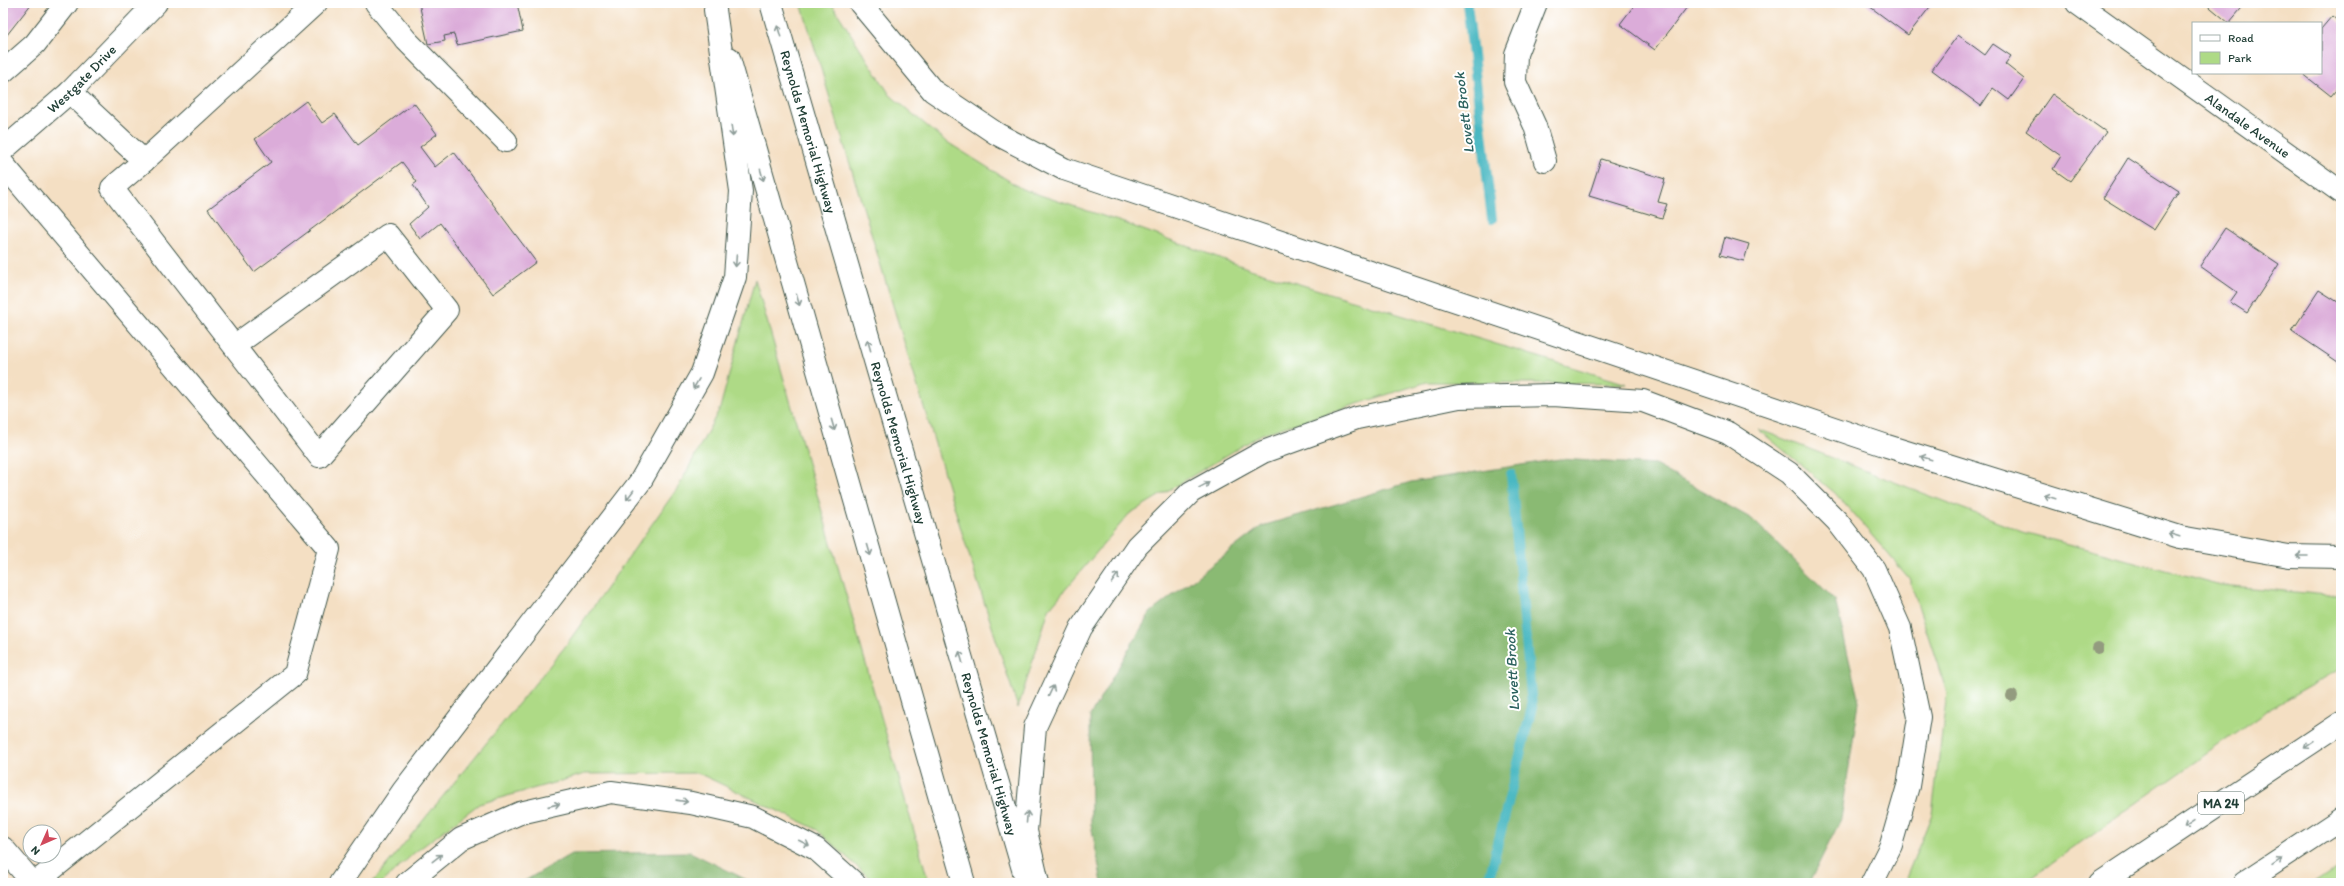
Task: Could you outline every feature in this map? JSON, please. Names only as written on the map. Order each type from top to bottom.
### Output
[{"type":"main road","points":[[3,72],[35,44],[67,3]]},
{"type":"main road","name":"Westgate Drive","points":[[3,150],[70,92],[156,3]]},
{"type":"main road","points":[[234,346],[388,235],[447,310],[319,456],[234,346],[112,188],[144,161],[316,3]]},
{"type":"main road","points":[[376,3],[406,40],[506,141]]},
{"type":"main road","name":"Reynolds Memorial Highway","points":[[771,3],[1027,883]]},
{"type":"main road","points":[[860,3],[934,90],[997,134],[1064,169],[1887,446],[2180,537],[2290,556],[2341,557]]},
{"type":"main road","points":[[1536,3],[1516,54],[1515,82],[1535,126],[1545,161]]},
{"type":"main road","name":"Alandale Avenue","points":[[2079,4],[2341,192]]},
{"type":"main road","points":[[340,883],[403,791],[640,482],[702,373],[735,277],[741,191],[714,6]]},
{"type":"main road","points":[[714,6],[964,883]]},
{"type":"main road","points":[[70,92],[144,161]]},
{"type":"main road","points":[[3,164],[330,548],[295,674],[34,883],[3,848]]},
{"type":"main road","points":[[1038,883],[1026,831],[1035,727],[1080,628],[1137,546],[1191,492],[1263,452],[1357,418],[1459,397],[1553,395],[1643,401],[1728,433],[1789,473],[1837,521],[1874,570],[1900,628],[1919,717],[1908,786],[1891,845],[1872,883]]},
{"type":"main road","name":"MA 24","points":[[2100,883],[2341,723]]},
{"type":"main road","points":[[407,883],[461,839],[474,833],[520,813],[611,792],[691,802],[753,816],[816,849],[854,883]]},
{"type":"main road","points":[[2244,883],[2341,819]]},
{"type":"green space","points":[[801,3],[831,3],[890,95],[944,140],[1022,189],[1124,223],[1250,269],[1627,384],[1427,382],[1262,434],[1129,514],[1049,609],[1018,708],[964,539]]},
{"type":"green space","points":[[755,279],[929,883],[875,883],[816,829],[698,773],[585,774],[479,804],[414,853],[382,883],[372,883],[564,648],[679,486],[720,408]]},
{"type":"green space","points":[[1758,429],[2023,532],[2221,585],[2327,595],[2341,593],[2341,669],[2270,709],[2023,883],[1904,883],[1932,814],[1947,693],[1909,578],[1835,493]]},
{"type":"green space","points":[[1560,459],[1655,465],[1752,519],[1835,600],[1859,702],[1841,819],[1809,883],[1102,883],[1091,824],[1090,716],[1150,613],[1262,526],[1411,482]]},
{"type":"green space","points":[[690,852],[753,883],[521,883],[571,854]]},
{"type":"green space","points":[[2341,865],[2341,880],[2338,883],[2314,883]]},
{"type":"building","points":[[3,3],[32,3],[3,40]]},
{"type":"building","points":[[419,3],[517,3],[523,31],[457,45],[454,34],[444,36],[445,41],[428,44]]},
{"type":"building","points":[[1636,3],[1690,3],[1655,50],[1620,24]]},
{"type":"building","points":[[1865,3],[1933,3],[1908,35]]},
{"type":"building","points":[[2205,3],[2246,3],[2230,22],[2228,22]]},
{"type":"building","points":[[2332,16],[2341,24],[2341,54],[2339,56],[2341,58],[2341,84],[2331,96],[2303,74],[2322,74],[2322,28]]},
{"type":"building","points":[[1958,35],[1985,55],[1993,44],[2011,56],[2005,64],[2024,79],[2009,100],[1993,88],[1981,106],[1932,70]]},
{"type":"building","points":[[2052,94],[2106,132],[2070,181],[2053,169],[2061,156],[2026,131]]},
{"type":"building","points":[[306,101],[322,123],[335,114],[358,145],[414,103],[437,134],[420,147],[435,167],[454,152],[536,262],[493,294],[440,223],[420,239],[409,224],[428,207],[413,185],[417,182],[402,162],[254,272],[208,209],[271,162],[255,139]]},
{"type":"building","points":[[2128,158],[2179,191],[2154,230],[2103,198]]},
{"type":"building","points":[[1601,159],[1665,179],[1658,202],[1667,204],[1662,218],[1589,196]]},
{"type":"building","points":[[2225,228],[2279,264],[2247,313],[2230,302],[2237,292],[2200,266]]},
{"type":"building","points":[[1725,237],[1749,244],[1744,261],[1720,255]]},
{"type":"building","points":[[2319,290],[2341,304],[2341,364],[2292,331]]},
{"type":"waterway","name":"Lovett Brook","points":[[1467,3],[1492,219]]},
{"type":"waterway","name":"Lovett Brook","points":[[1488,883],[1532,707],[1511,474]]}]
